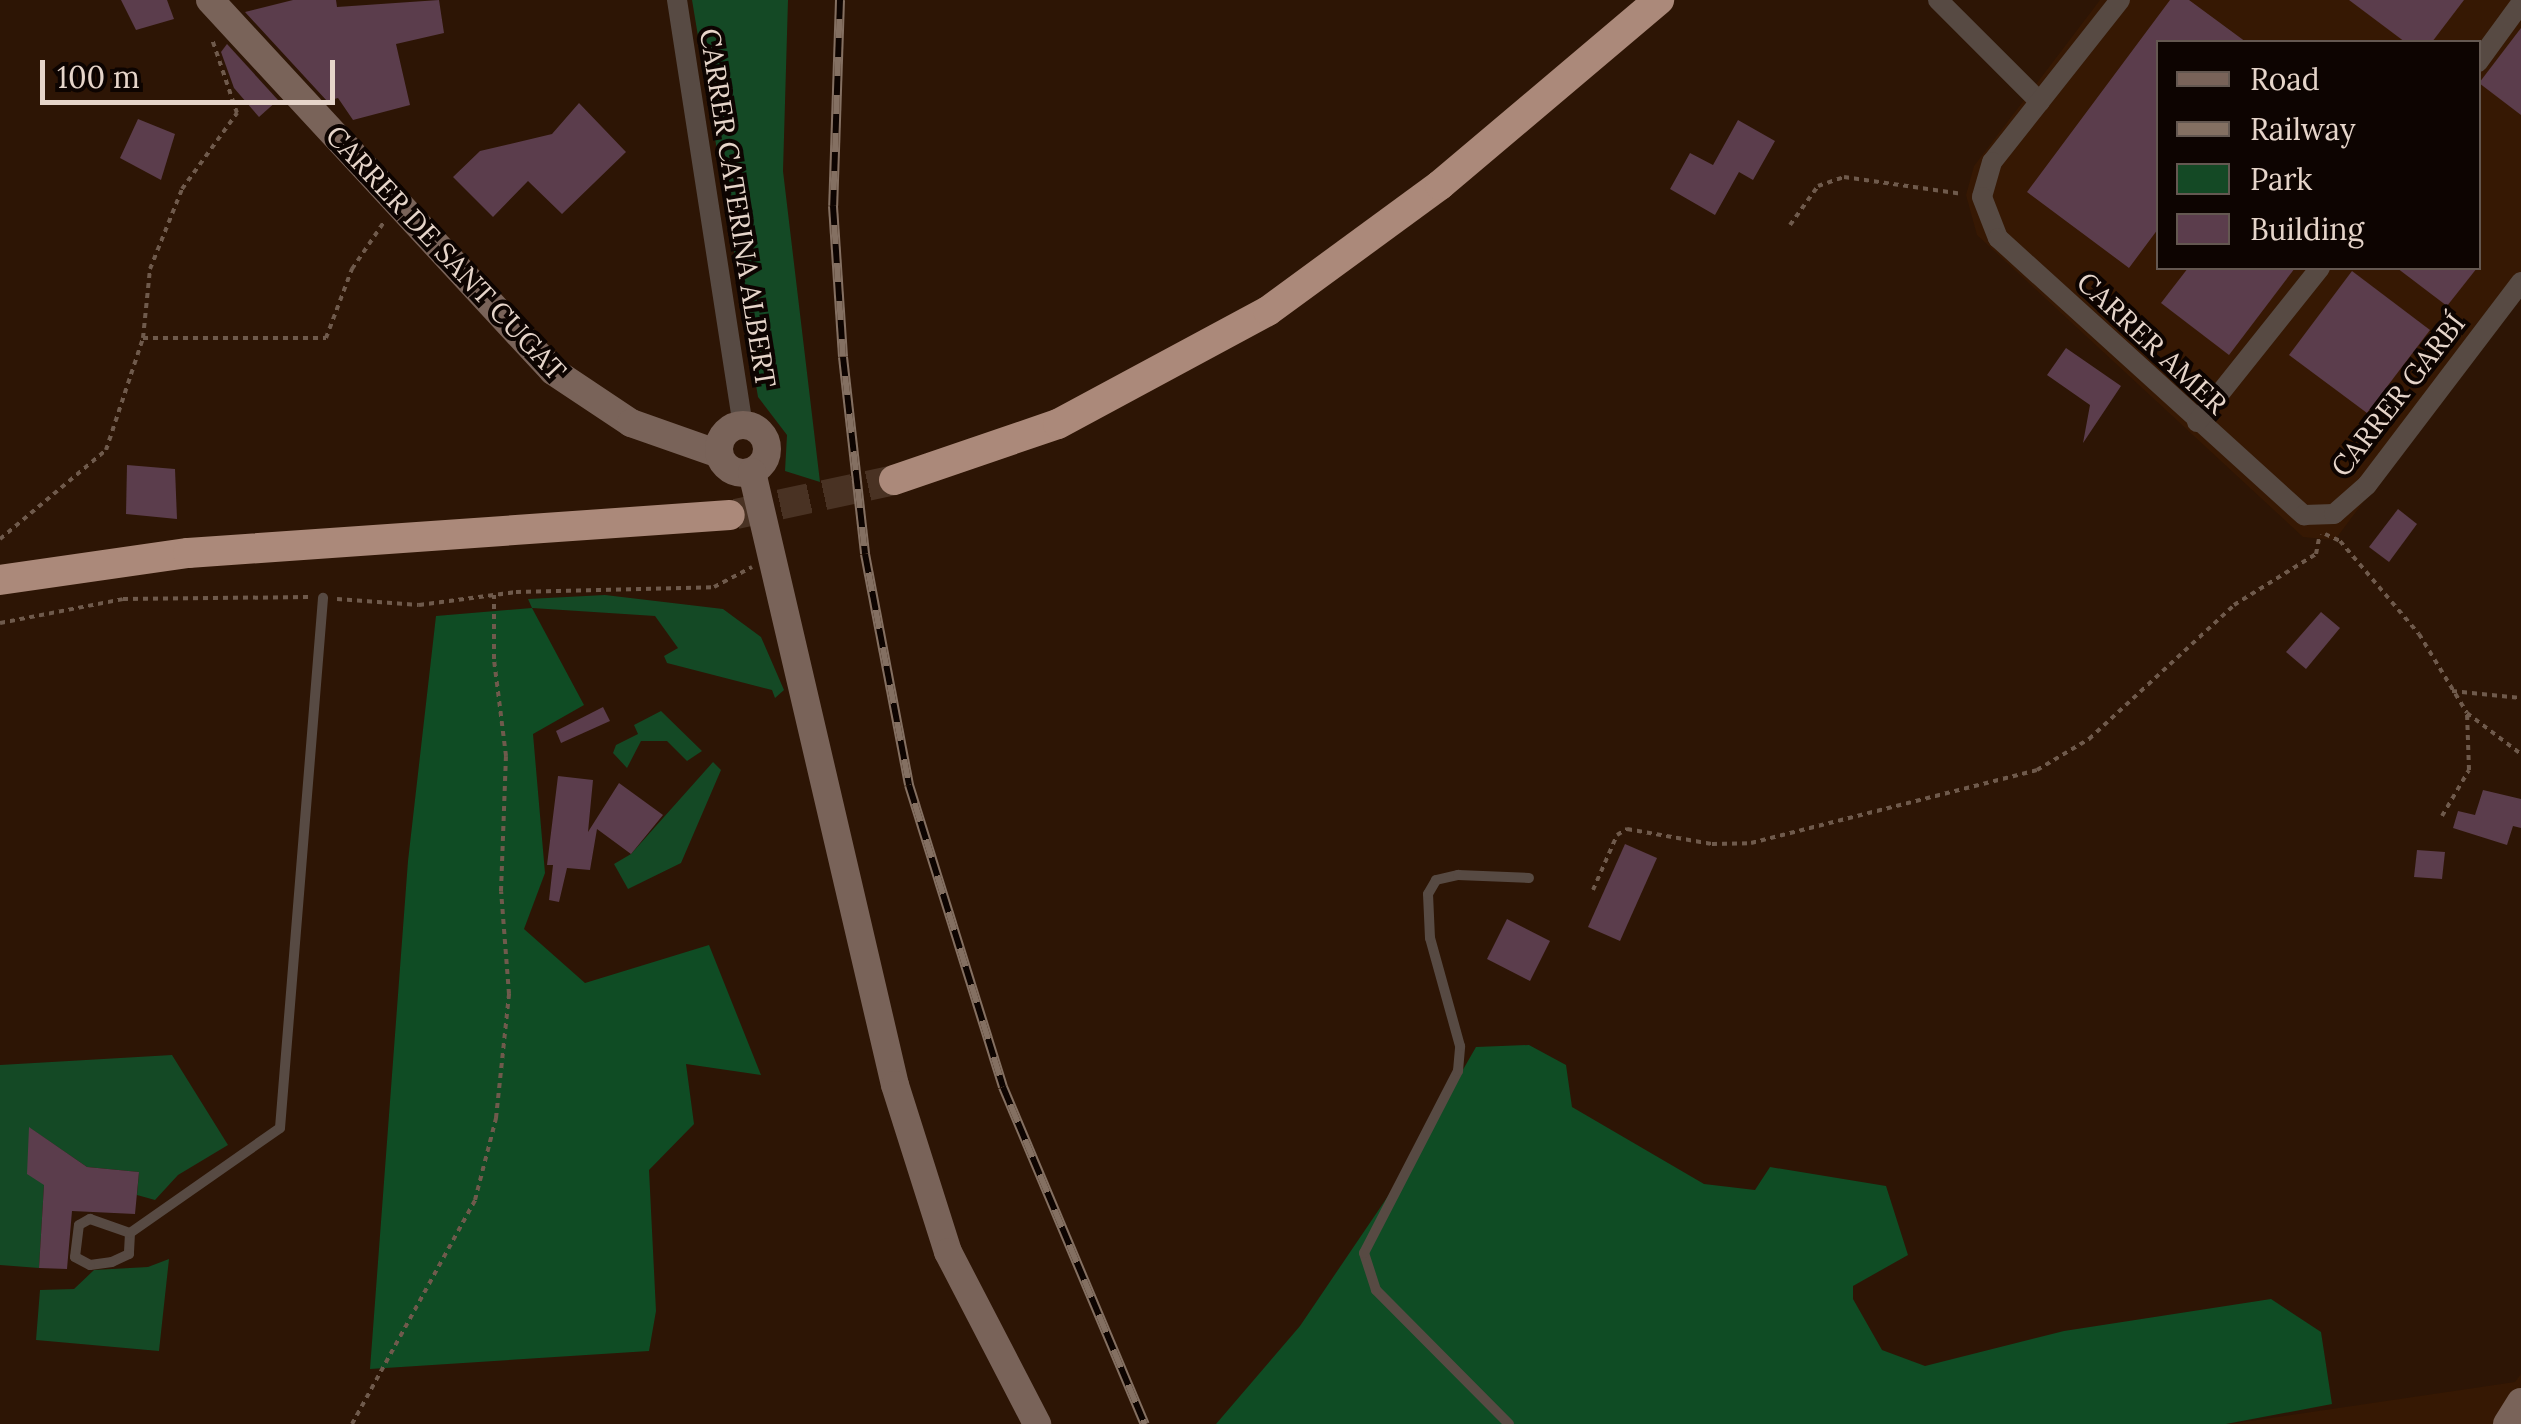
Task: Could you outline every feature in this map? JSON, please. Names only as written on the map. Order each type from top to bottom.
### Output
[{"type":"highway","points":[[894,480],[1058,424],[1186,362],[1268,312],[1440,185],[1659,0]]},
{"type":"highway","points":[[0,580],[188,552],[730,515]]},
{"type":"street","name":"CARRER CATERINA ALBERT","points":[[676,0],[743,425]]},
{"type":"street","points":[[1938,0],[2040,102]]},
{"type":"street","points":[[1982,197],[1992,162],[2120,0]]},
{"type":"street","points":[[2481,58],[2521,3]]},
{"type":"street","name":"CARRER DE SANT CUGAT","points":[[215,6],[552,371],[586,397],[663,437],[719,454]]},
{"type":"street","name":"CARRER AMER","points":[[1982,197],[1998,238],[2304,515]]},
{"type":"street","points":[[2197,422],[2318,270]]},
{"type":"street","name":"CARRER GARBÍ","points":[[2304,515],[2334,514],[2367,485],[2521,282]]},
{"type":"street","points":[[743,425],[756,429],[766,446],[765,458],[752,472],[731,470],[719,454],[724,434],[743,425]]},
{"type":"street","points":[[752,472],[895,1085],[948,1252],[1037,1424]]},
{"type":"street","points":[[2507,1424],[2521,1402]]},
{"type":"lane","points":[[130,1233],[280,1128],[323,598]]},
{"type":"lane","points":[[1509,1424],[1376,1290],[1364,1253],[1377,1218],[1451,1096],[1458,1071],[1460,1046],[1430,938],[1428,894],[1436,880],[1458,875],[1529,878]]},
{"type":"lane","points":[[90,1219],[130,1233],[129,1254],[112,1262],[90,1265],[75,1256],[79,1225],[90,1219]]},
{"type":"path","points":[[0,540],[106,450],[143,338],[150,268],[182,189],[236,113],[206,22],[215,6]]},
{"type":"path","points":[[1790,225],[1818,186],[1844,177],[1982,197]]},
{"type":"path","points":[[143,338],[326,338],[352,269],[397,201]]},
{"type":"path","points":[[1593,890],[1617,835],[1627,829],[1712,844],[1751,843],[2036,770],[2089,739],[2234,605],[2316,554],[2320,532],[2340,541],[2409,622],[2467,714],[2521,754]]},
{"type":"path","points":[[0,624],[123,599],[323,598],[419,605],[494,595],[714,587],[769,558]]},
{"type":"path","points":[[352,1424],[475,1200],[496,1118],[509,994],[500,891],[506,756],[494,659],[494,595]]},
{"type":"path","points":[[2452,691],[2521,698]]},
{"type":"path","points":[[2442,816],[2470,770],[2467,714]]},
{"type":"shaded area","points":[[2100,0],[2521,0],[2521,290],[2335,540],[2303,537],[1977,235],[1966,195],[1974,166]]},
{"type":"shaded area","points":[[2521,1374],[2521,1424],[2230,1424],[2515,1382]]},
{"type":"green space","points":[[692,0],[788,0],[783,171],[820,482],[785,471],[787,435],[758,397]]},
{"type":"green space","points":[[605,595],[723,609],[761,637],[784,690],[775,698],[772,690],[667,663],[664,656],[678,648],[655,616],[532,608],[528,599]]},
{"type":"green space","points":[[532,608],[584,705],[533,734],[545,873],[524,929],[585,983],[709,945],[761,1075],[686,1064],[694,1124],[649,1170],[656,1311],[649,1351],[370,1369],[408,861],[436,616]]},
{"type":"green space","points":[[661,711],[702,751],[687,761],[667,741],[641,741],[627,768],[613,753],[616,745],[638,734],[634,725]]},
{"type":"green space","points":[[713,762],[721,770],[681,863],[628,889],[614,864],[631,854]]},
{"type":"green space","points":[[1529,1045],[1566,1065],[1572,1107],[1704,1184],[1755,1190],[1770,1167],[1886,1186],[1908,1255],[1853,1286],[1853,1299],[1882,1350],[1925,1366],[2064,1331],[2271,1299],[2321,1332],[2332,1404],[2226,1424],[1216,1424],[1300,1326],[1403,1174],[1476,1047]]},
{"type":"green space","points":[[172,1055],[228,1145],[178,1175],[155,1200],[137,1195],[139,1172],[87,1167],[30,1128],[44,1185],[39,1268],[0,1265],[0,1065]]},
{"type":"green space","points":[[169,1259],[159,1351],[36,1340],[40,1290],[74,1289],[94,1270],[148,1267]]},
{"type":"building","points":[[121,0],[167,0],[174,19],[136,30]]},
{"type":"building","points":[[293,0],[336,0],[337,7],[439,0],[444,33],[396,44],[410,105],[353,120],[338,98],[327,101],[245,12]]},
{"type":"building","points":[[2170,0],[2189,0],[2243,40],[2156,40],[2156,232],[2129,268],[2027,192]]},
{"type":"building","points":[[2349,0],[2464,0],[2434,40],[2402,40]]},
{"type":"building","points":[[2521,28],[2521,115],[2481,85]]},
{"type":"building","points":[[227,44],[278,100],[259,117],[234,88],[221,52]]},
{"type":"building","points":[[579,103],[626,152],[562,214],[528,181],[493,217],[453,177],[480,151],[552,134]]},
{"type":"building","points":[[138,119],[175,134],[161,180],[120,158]]},
{"type":"building","points":[[1738,120],[1775,141],[1753,180],[1739,172],[1715,215],[1670,189],[1690,153],[1713,165]]},
{"type":"building","points":[[2186,270],[2293,270],[2229,355],[2161,303]]},
{"type":"building","points":[[2400,270],[2475,270],[2447,306]]},
{"type":"building","points":[[2352,271],[2430,330],[2367,413],[2289,355]]},
{"type":"building","points":[[2066,348],[2121,386],[2083,443],[2090,405],[2047,375]]},
{"type":"building","points":[[127,465],[175,469],[177,519],[126,514]]},
{"type":"building","points":[[2398,509],[2417,524],[2389,562],[2369,547]]},
{"type":"building","points":[[2321,612],[2340,628],[2306,669],[2286,652]]},
{"type":"building","points":[[603,707],[610,721],[561,743],[556,731]]},
{"type":"building","points":[[558,776],[593,780],[588,832],[619,783],[663,815],[631,854],[597,829],[590,870],[567,868],[559,902],[549,900],[553,865],[547,865]]},
{"type":"building","points":[[2483,790],[2521,799],[2521,828],[2513,826],[2507,845],[2453,828],[2458,811],[2475,815]]},
{"type":"building","points":[[1625,844],[1657,858],[1620,941],[1588,927]]},
{"type":"building","points":[[2417,850],[2445,852],[2442,879],[2414,877]]},
{"type":"building","points":[[1507,919],[1550,941],[1530,981],[1487,959]]},
{"type":"building","points":[[29,1127],[87,1167],[139,1172],[135,1214],[72,1211],[67,1269],[39,1268],[44,1185],[27,1174]]},
{"type":"tunnel","points":[[736,514],[894,480]]},
{"type":"railway","points":[[840,0],[833,206],[843,357],[865,554],[909,785],[1003,1087],[1145,1424]]}]
